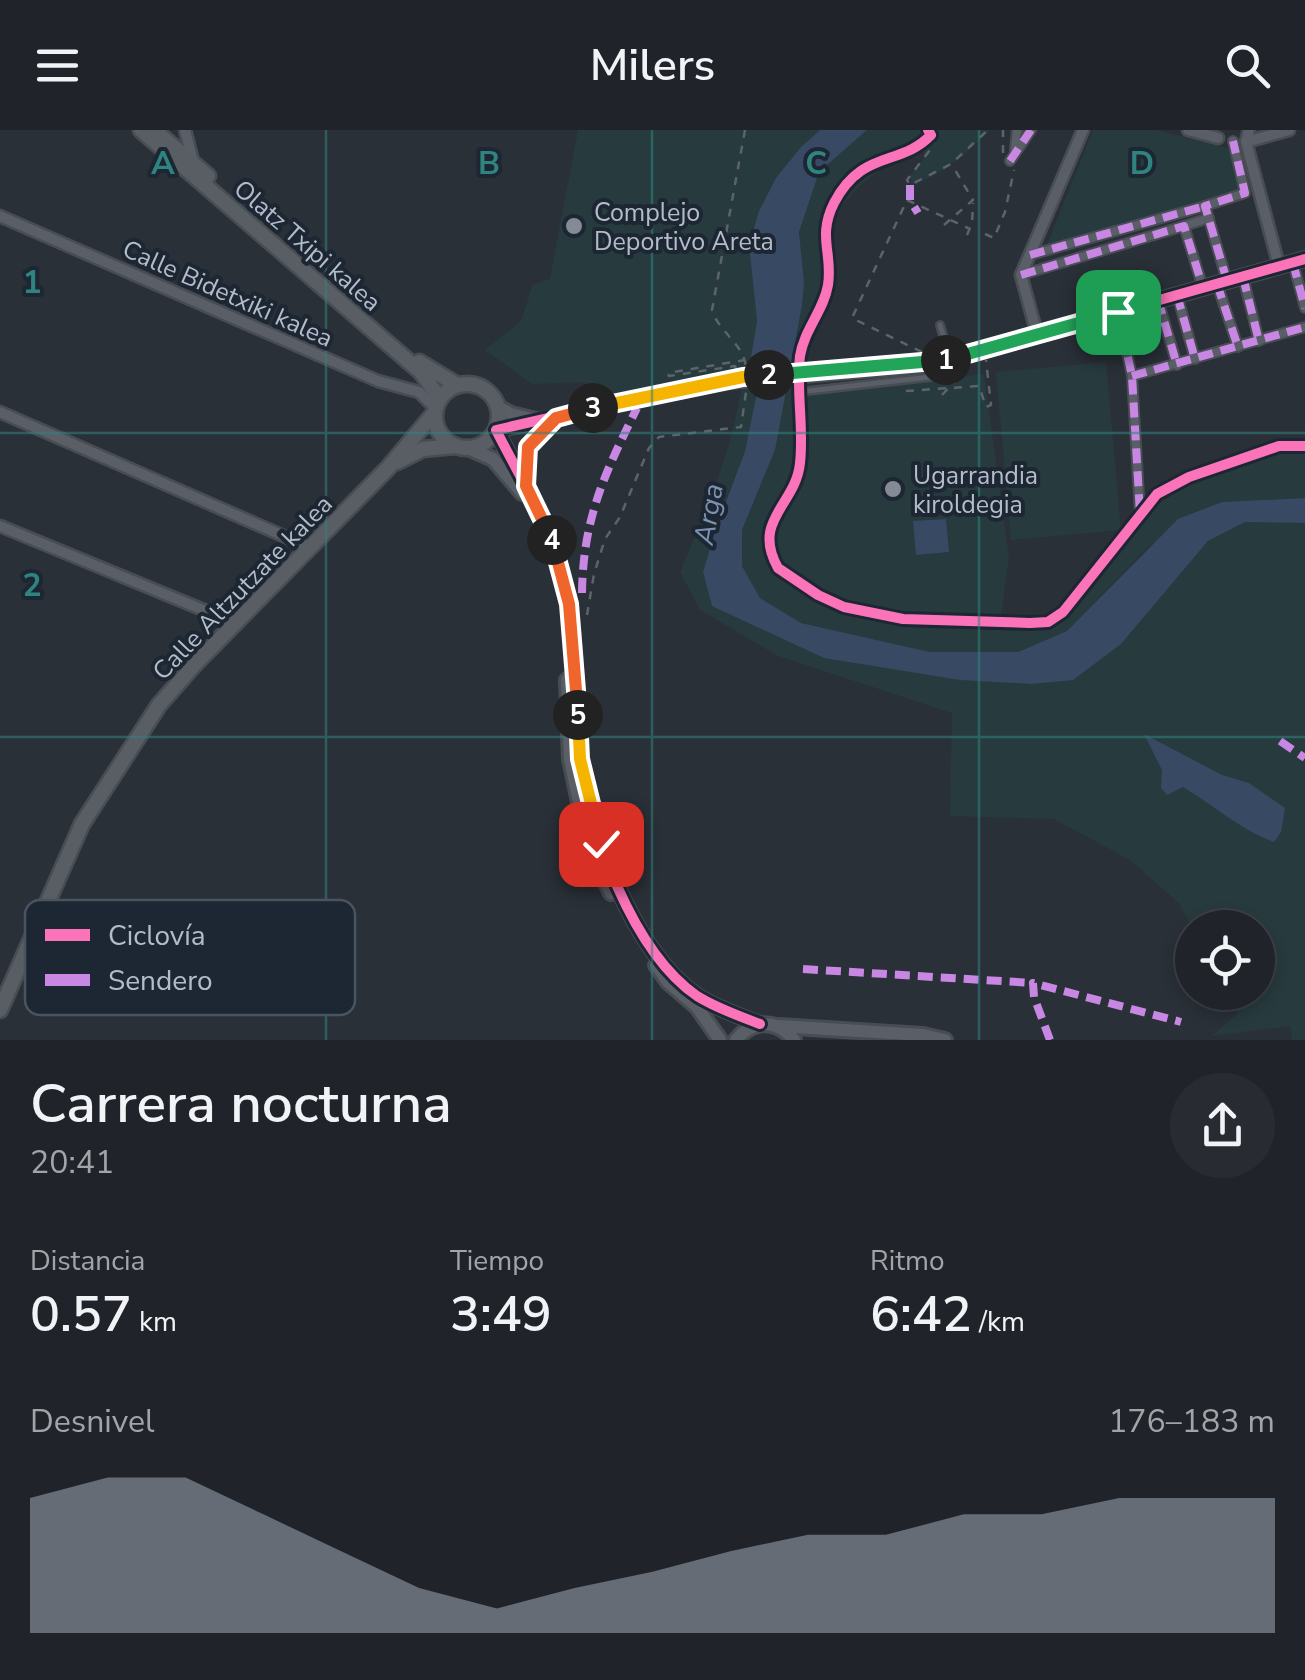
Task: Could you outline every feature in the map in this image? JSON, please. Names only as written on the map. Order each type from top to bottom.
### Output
[{"type":"main road","name":"Olatz Txipi kalea","points":[[140,130],[154,133],[193,162],[425,367],[457,385]]},
{"type":"main road","name":"Olatz Txipi kalea","points":[[154,133],[421,372],[437,406]]},
{"type":"main road","points":[[388,468],[423,449],[462,447],[484,443],[496,430],[498,407],[488,391],[478,386],[457,385],[437,406],[438,431],[462,447]]},
{"type":"main road","name":"Calle Altzutzate kalea","points":[[48,900],[82,824],[159,705],[388,468],[437,406]]},
{"type":"main road","name":"Calle Altzutzate kalea","points":[[0,1010],[25,953]]},
{"type":"street","points":[[186,130],[193,162]]},
{"type":"street","points":[[1014,158],[1017,130]]},
{"type":"street","points":[[1014,158],[1030,130]]},
{"type":"street","points":[[1038,334],[1021,275],[1083,130]]},
{"type":"street","points":[[1188,130],[1218,138]]},
{"type":"street","points":[[1289,130],[1247,136],[1305,308]]},
{"type":"street","points":[[1030,255],[1245,193],[1233,141]]},
{"type":"street","points":[[1205,206],[1216,284]]},
{"type":"street","name":"Calle Bidetxiki kalea","points":[[0,216],[378,381],[418,392],[437,406]]},
{"type":"street","points":[[1021,275],[1209,218]]},
{"type":"street","points":[[1184,226],[1216,284],[1238,347]]},
{"type":"street","points":[[946,1040],[924,1036],[864,1037],[805,1026],[760,1024],[697,996],[645,939],[616,885],[601,844],[580,759],[565,585],[549,532],[496,430],[743,377],[896,367],[954,358],[1292,263]]},
{"type":"street","points":[[1243,276],[1259,341]]},
{"type":"street","points":[[1177,295],[1195,360]]},
{"type":"street","points":[[1158,300],[1176,365]]},
{"type":"street","points":[[1118,312],[1132,376],[1140,514]]},
{"type":"street","points":[[1132,376],[1305,327]]},
{"type":"street","points":[[498,407],[511,414],[549,419]]},
{"type":"street","points":[[0,412],[311,548]]},
{"type":"street","points":[[526,486],[528,447],[549,419]]},
{"type":"street","points":[[462,447],[493,459],[508,473],[535,518],[552,564],[563,610],[570,759],[588,846],[632,931],[668,982],[697,1007],[720,1040]]},
{"type":"street","points":[[0,526],[235,624]]},
{"type":"street","points":[[736,1040],[760,1024]]},
{"type":"street","points":[[778,1026],[794,1040]]},
{"type":"street","points":[[818,1040],[850,1033]]},
{"type":"lane","points":[[799,392],[940,376],[955,365],[940,325]]},
{"type":"path","points":[[929,132],[932,146],[907,180],[912,186],[951,164],[988,130]]},
{"type":"path","points":[[985,234],[994,238],[999,225],[1014,158],[1002,158],[1003,130]]},
{"type":"path","points":[[929,132],[919,144],[882,158],[855,174],[834,203],[824,231],[828,283],[800,355],[799,472],[771,523],[770,546],[778,568],[844,607],[903,620],[1048,622],[1063,612],[1107,561],[1158,494],[1188,477],[1279,446],[1305,446]]},
{"type":"path","points":[[951,164],[973,200],[967,235]]},
{"type":"path","points":[[925,354],[852,318],[907,200],[970,229]]},
{"type":"path","points":[[944,225],[973,200]]},
{"type":"path","points":[[906,381],[906,392],[980,386],[986,407],[992,405],[985,349]]},
{"type":"path","points":[[736,370],[735,366],[670,376],[668,372],[746,360]]},
{"type":"path","points":[[942,395],[959,376]]},
{"type":"green space","points":[[578,130],[820,130],[801,147],[749,245],[757,321],[750,363],[760,383],[745,451],[716,525],[703,572],[712,606],[960,680],[1121,644],[1208,541],[1245,522],[1305,523],[1305,1040],[1292,1040],[1290,1026],[1212,1036],[1238,1010],[1275,1010],[1275,910],[1183,910],[1130,860],[1054,819],[950,816],[952,713],[778,656],[700,610],[680,572],[726,453],[743,378],[590,409],[585,382],[532,384],[485,350],[521,321],[533,284],[550,279]]},
{"type":"green space","points":[[867,130],[990,130],[954,163],[922,181],[911,185],[911,175],[925,158],[923,151],[895,161],[856,189],[833,228],[831,282],[802,361],[788,362],[804,282],[799,232],[819,172]]},
{"type":"green space","points":[[1093,130],[1156,130],[1235,150],[1245,193],[1045,250]]},
{"type":"green space","points":[[1106,362],[1121,530],[1011,540],[996,372]]},
{"type":"green space","name":"Ugarrandia kiroldegia","points":[[787,374],[799,374],[795,403],[802,396],[984,374],[1009,558],[1001,615],[1048,622],[1107,561],[1157,494],[1279,446],[1305,446],[1305,498],[1222,502],[1148,547],[1067,631],[1018,652],[930,652],[801,623],[760,598],[742,566],[742,530],[775,450]]},
{"type":"water","points":[[820,130],[867,130],[819,172],[799,232],[802,305],[775,450],[742,530],[742,566],[760,598],[801,623],[930,652],[1018,652],[1067,631],[1178,519],[1222,502],[1305,498],[1305,523],[1245,522],[1208,541],[1121,644],[1073,680],[1032,684],[960,680],[824,658],[712,606],[703,572],[745,451],[759,383],[750,363],[757,321],[749,245],[759,211],[776,178]]},
{"type":"water","points":[[946,519],[949,552],[916,555],[913,521]]},
{"type":"water","points":[[1144,734],[1222,775],[1249,783],[1285,808],[1281,832],[1274,842],[1238,824],[1183,787],[1167,795],[1161,788],[1162,770]]},
{"type":"marked path","points":[[1010,161],[1031,130]]},
{"type":"marked path","points":[[1227,281],[1205,206],[1245,193],[1233,141]]},
{"type":"marked path","points":[[910,185],[910,200],[918,213]]},
{"type":"marked path","points":[[1030,255],[1205,206]]},
{"type":"marked path","points":[[1021,275],[1184,226],[1203,288]]},
{"type":"marked path","points":[[1293,263],[1305,308]]},
{"type":"marked path","points":[[1243,277],[1259,341]]},
{"type":"marked path","points":[[1217,284],[1238,347]]},
{"type":"marked path","points":[[1177,295],[1195,359]]},
{"type":"marked path","points":[[1158,300],[1177,365]]},
{"type":"marked path","points":[[1118,312],[1132,376],[1140,514]]},
{"type":"marked path","points":[[1132,376],[1305,327]]},
{"type":"marked path","points":[[582,593],[591,519],[637,408]]},
{"type":"marked path","points":[[1280,741],[1305,758]]},
{"type":"marked path","points":[[803,969],[1033,983]]},
{"type":"marked path","points":[[1050,1040],[1034,997],[1033,983],[1181,1022]]},
{"type":"cycle path","points":[[928,130],[931,135],[919,145],[857,174],[845,186],[829,215],[828,285],[800,356],[800,463],[797,478],[777,513],[769,537],[778,568],[844,607],[903,619],[1048,622],[1063,612],[1157,494],[1189,477],[1279,446],[1305,446]]},
{"type":"cycle path","points":[[760,1024],[704,1000],[674,976],[653,950],[617,887],[585,785],[578,736],[572,623],[564,580],[540,514],[496,430],[743,377],[936,363],[1305,259]]},
{"type":"place","name":"Complejo Deportivo Areta","points":[[574,226]]},
{"type":"place","name":"Ugarrandia kiroldegia","points":[[893,489]]},
{"type":"route","points":[[601,844],[580,759],[569,604],[549,532],[526,486],[528,447],[542,428],[556,418],[640,396],[743,377],[936,363],[1118,312]]},
{"type":"water label","name":"Arga","points":[[708,514]]}]
